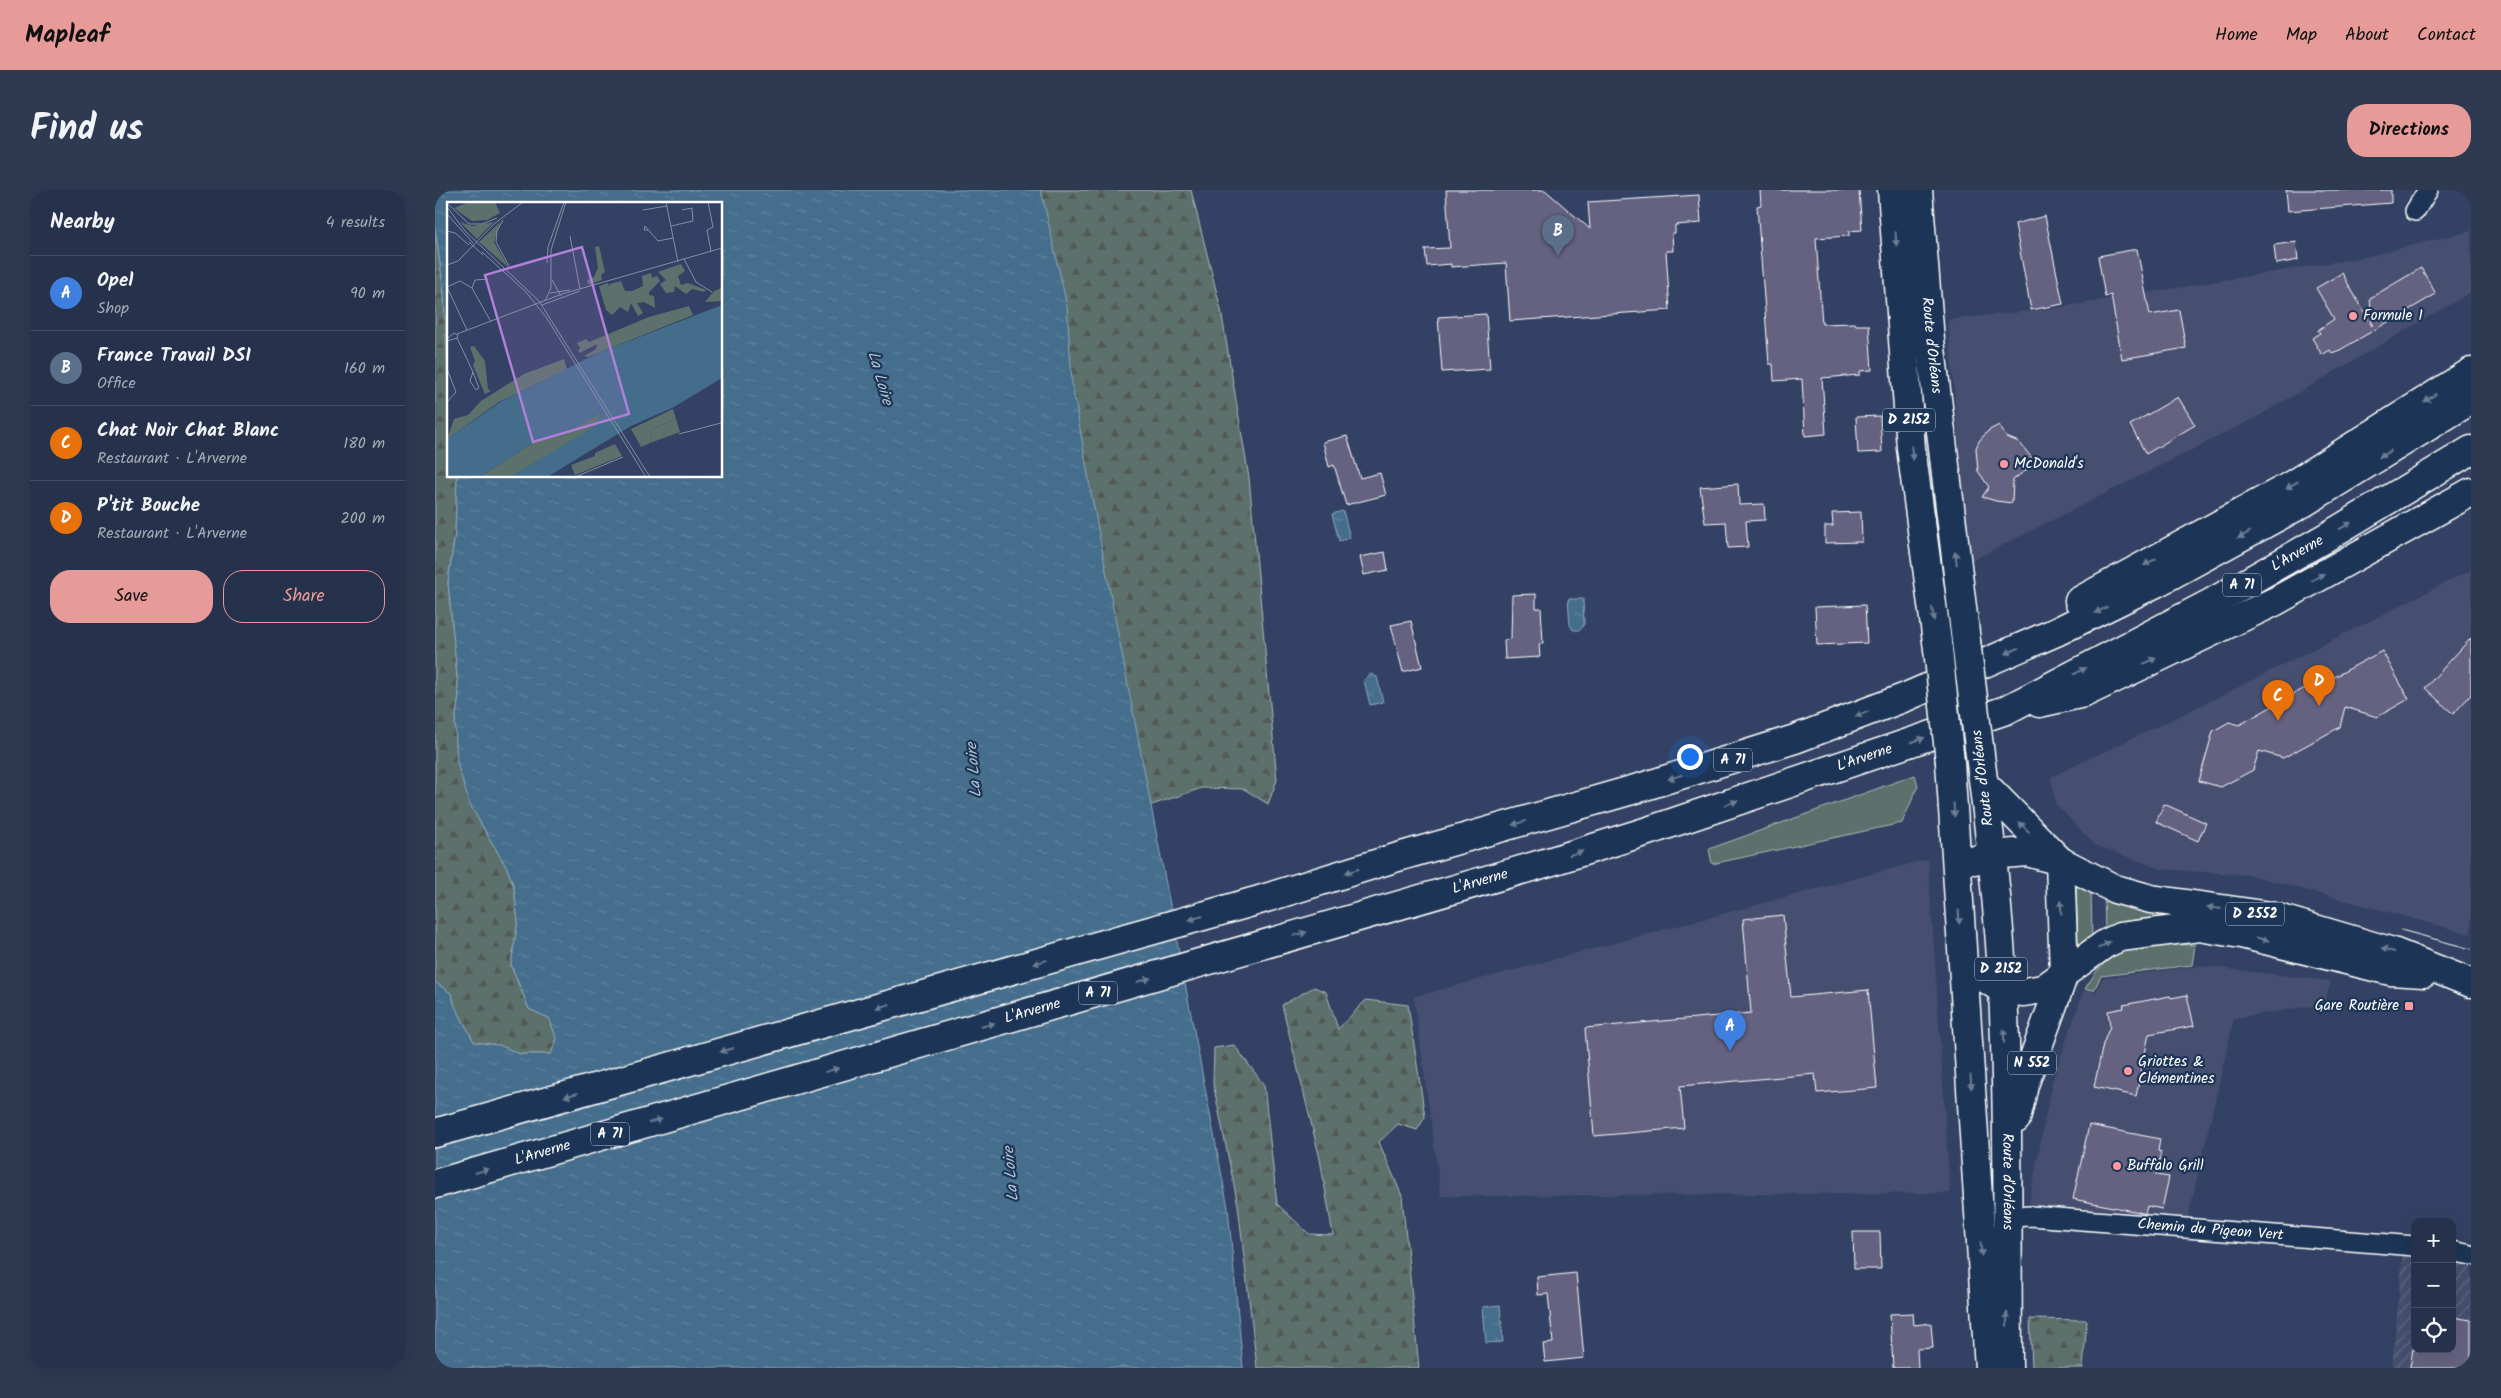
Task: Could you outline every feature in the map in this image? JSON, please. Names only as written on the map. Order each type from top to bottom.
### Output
[{"type":"main road","name":"Route d'Orléans","points":[[1892,190],[1911,448],[1938,649],[1950,762],[1961,963],[1989,1368]]},
{"type":"main road","name":"Route d'Orléans","points":[[1918,190],[1930,340],[1984,784],[2003,990],[2007,1154],[2007,1368]]},
{"type":"main road","points":[[2056,632],[2061,611],[2290,486],[2471,372]]},
{"type":"main road","name":"A 71","points":[[435,1134],[1256,901],[1398,857],[1639,788],[1795,739],[1906,698],[2056,632],[2160,581],[2303,504],[2471,400]]},
{"type":"main road","name":"L'Arverne","points":[[435,1184],[1412,902],[1651,830],[2006,710],[2211,603],[2323,539],[2471,450]]},
{"type":"main road","points":[[2006,710],[2084,693],[2276,601],[2471,492]]},
{"type":"main road","points":[[1961,963],[2003,990],[2025,992],[2043,989],[2064,974],[2059,861],[1984,784]]},
{"type":"main road","points":[[1957,871],[1981,857],[2019,851],[2059,861]]},
{"type":"main road","name":"D 2552","points":[[2059,861],[2115,889],[2151,899],[2271,916],[2393,952],[2460,979]]},
{"type":"main road","name":"D 2552","points":[[2064,974],[2105,944],[2120,937],[2199,927],[2241,934],[2390,971],[2460,979]]},
{"type":"main road","name":"N 552","points":[[2007,1154],[2024,1085],[2064,974]]},
{"type":"street","points":[[2415,210],[2428,190]]},
{"type":"street","name":"Chemin du Pigeon Vert","points":[[2007,1217],[2031,1216],[2411,1246]]},
{"type":"street","points":[[2456,1252],[2471,1255]]},
{"type":"shaded area","points":[[2471,231],[2471,292],[2255,418],[1969,562],[1948,320],[2049,309],[2365,257]]},
{"type":"shaded area","points":[[2471,570],[2471,934],[2250,875],[2161,869],[2095,845],[2056,804],[2051,777],[2219,697]]},
{"type":"shaded area","points":[[1928,859],[1950,1193],[1441,1196],[1414,997]]},
{"type":"shaded area","points":[[2200,966],[2331,981],[2324,1004],[2234,1018],[2188,1217],[2029,1204],[2052,1082],[2084,990],[2096,992],[2103,978]]},
{"type":"shaded area","points":[[2403,1250],[2411,1251],[2411,1353],[2456,1353],[2456,1258],[2471,1260],[2471,1368],[2392,1368]]},
{"type":"green space","points":[[1030,190],[1191,190],[1221,310],[1249,478],[1277,780],[1268,804],[1244,789],[1202,788],[1140,809]]},
{"type":"green space","points":[[435,228],[444,292],[447,354],[447,478],[457,478],[455,534],[448,582],[459,696],[455,724],[470,805],[507,868],[514,887],[518,921],[511,966],[529,1009],[549,1018],[557,1039],[551,1054],[520,1054],[499,1045],[474,1042],[454,1004],[452,994],[435,982]]},
{"type":"green space","points":[[1915,775],[1918,786],[1902,823],[1712,864],[1709,849]]},
{"type":"green space","points":[[2076,884],[2091,889],[2092,936],[2080,947],[2078,946]]},
{"type":"green space","points":[[2104,896],[2170,914],[2169,917],[2127,921],[2105,929]]},
{"type":"green space","points":[[2144,944],[2195,945],[2192,965],[2101,976],[2094,990],[2085,989],[2109,959],[2133,947]]},
{"type":"green space","points":[[1314,987],[1326,992],[1338,1029],[1366,1000],[1408,1005],[1425,1117],[1417,1130],[1398,1124],[1379,1142],[1402,1196],[1419,1368],[1257,1368],[1238,1205],[1213,1083],[1214,1048],[1234,1045],[1264,1085],[1277,1204],[1309,1234],[1333,1235],[1320,1159],[1282,1005]]},
{"type":"green space","points":[[2030,1319],[2087,1320],[2083,1368],[2032,1368]]},
{"type":"water","name":"La Loire","points":[[435,190],[1041,190],[1067,306],[1072,383],[1090,487],[1228,1208],[1243,1368],[435,1368],[435,982],[452,994],[454,1004],[474,1042],[499,1045],[520,1054],[551,1054],[557,1039],[549,1018],[529,1009],[511,965],[518,921],[514,887],[507,868],[470,805],[457,763],[455,724],[459,696],[448,582],[455,534],[457,478],[723,478],[723,202],[447,202],[447,354],[444,292],[435,228]]},
{"type":"water","points":[[1343,511],[1350,538],[1339,541],[1332,514]]},
{"type":"water","points":[[1568,599],[1583,599],[1584,624],[1580,630],[1573,630],[1570,625]]},
{"type":"water","points":[[1371,674],[1377,677],[1383,702],[1370,705],[1364,680]]},
{"type":"water","points":[[1500,1305],[1503,1342],[1486,1343],[1483,1307]]},
{"type":"building","points":[[1446,190],[1545,190],[1590,229],[1588,202],[1699,195],[1701,223],[1675,225],[1675,233],[1672,233],[1673,251],[1666,251],[1670,310],[1510,321],[1506,263],[1451,267],[1451,264],[1427,266],[1425,249],[1450,248]]},
{"type":"building","points":[[1760,190],[1859,190],[1862,230],[1849,231],[1849,236],[1816,238],[1822,324],[1855,323],[1856,325],[1869,325],[1872,370],[1860,371],[1860,375],[1822,378],[1826,434],[1805,436],[1802,379],[1774,381],[1773,364],[1769,364],[1757,206],[1761,205]]},
{"type":"building","points":[[2286,190],[2391,190],[2391,203],[2288,211]]},
{"type":"building","points":[[2045,216],[2063,304],[2031,310],[2015,224]]},
{"type":"building","points":[[2296,242],[2298,260],[2276,264],[2274,245]]},
{"type":"building","points":[[2137,249],[2150,315],[2179,310],[2186,348],[2122,359],[2111,295],[2105,297],[2098,256]]},
{"type":"building","points":[[2421,268],[2436,294],[2340,350],[2332,353],[2330,350],[2322,355],[2312,338],[2320,333],[2318,330],[2334,319],[2316,288],[2342,273],[2372,326],[2370,298]]},
{"type":"building","points":[[1486,314],[1490,369],[1442,372],[1438,317]]},
{"type":"building","points":[[2178,397],[2195,425],[2146,454],[2130,425]]},
{"type":"building","points":[[1880,416],[1882,452],[1858,453],[1856,417]]},
{"type":"building","name":"McDonald's","points":[[1999,425],[2006,437],[2019,442],[2031,457],[2031,466],[2013,480],[2012,503],[1982,497],[1989,487],[1978,471],[1976,448],[1979,441],[1988,431]]},
{"type":"building","points":[[1347,436],[1360,478],[1380,473],[1386,495],[1346,505],[1334,465],[1329,467],[1323,442]]},
{"type":"building","points":[[1738,484],[1739,505],[1764,504],[1765,520],[1746,521],[1748,547],[1728,548],[1726,522],[1705,523],[1700,487]]},
{"type":"building","points":[[1861,512],[1862,542],[1825,543],[1825,526],[1833,526],[1832,513]]},
{"type":"building","points":[[1385,552],[1388,570],[1364,575],[1360,557]]},
{"type":"building","points":[[1536,594],[1536,608],[1541,608],[1543,643],[1539,644],[1540,657],[1505,659],[1504,640],[1511,639],[1512,595]]},
{"type":"building","points":[[1865,605],[1867,643],[1817,645],[1815,607]]},
{"type":"building","points":[[1411,621],[1422,667],[1403,672],[1391,625]]},
{"type":"building","points":[[2471,638],[2471,695],[2453,714],[2425,688]]},
{"type":"building","points":[[2382,651],[2409,699],[2377,717],[2345,707],[2340,727],[2283,758],[2259,751],[2253,770],[2221,787],[2199,781],[2213,731],[2229,722],[2239,725],[2319,680],[2325,682]]},
{"type":"building","points":[[2164,804],[2206,823],[2198,841],[2156,822]]},
{"type":"building","points":[[1783,915],[1791,997],[1868,990],[1877,1088],[1817,1093],[1815,1074],[1680,1086],[1684,1128],[1594,1136],[1585,1028],[1751,1013],[1743,919]]},
{"type":"building","points":[[2187,995],[2194,1026],[2149,1034],[2136,1096],[2094,1087],[2103,1044],[2110,1026],[2108,1011],[2124,1008],[2123,1005],[2170,996],[2171,998]]},
{"type":"building","name":"Buffalo Grill","points":[[2089,1125],[2160,1139],[2158,1151],[2161,1152],[2156,1175],[2169,1177],[2162,1209],[2147,1206],[2145,1214],[2073,1199]]},
{"type":"building","points":[[1853,1232],[1880,1232],[1881,1269],[1854,1269]]},
{"type":"building","points":[[1576,1273],[1584,1358],[1545,1362],[1543,1344],[1553,1343],[1548,1294],[1538,1295],[1537,1277]]},
{"type":"building","points":[[1913,1313],[1914,1325],[1931,1323],[1933,1348],[1917,1349],[1918,1368],[1893,1368],[1890,1314]]},
{"type":"building","points":[[2456,1318],[2471,1320],[2471,1368],[2410,1368],[2412,1353],[2456,1353]]},
{"type":"tram line","points":[[2401,930],[2471,949]]},
{"type":"place","name":"France Travail DSI","points":[[1558,256]]},
{"type":"place","name":"Formule 1","points":[[2353,316]]},
{"type":"place","name":"McDonald's","points":[[2004,464]]},
{"type":"place","name":"P'tit Bouche","points":[[2319,706]]},
{"type":"place","name":"Chat Noir Chat Blanc","points":[[2278,721]]},
{"type":"place","name":"Gare Routière","points":[[2409,1006]]},
{"type":"place","name":"Opel","points":[[1730,1051]]},
{"type":"place","name":"Griottes & Clémentines","points":[[2128,1071]]},
{"type":"place","name":"Buffalo Grill","points":[[2117,1166]]}]
